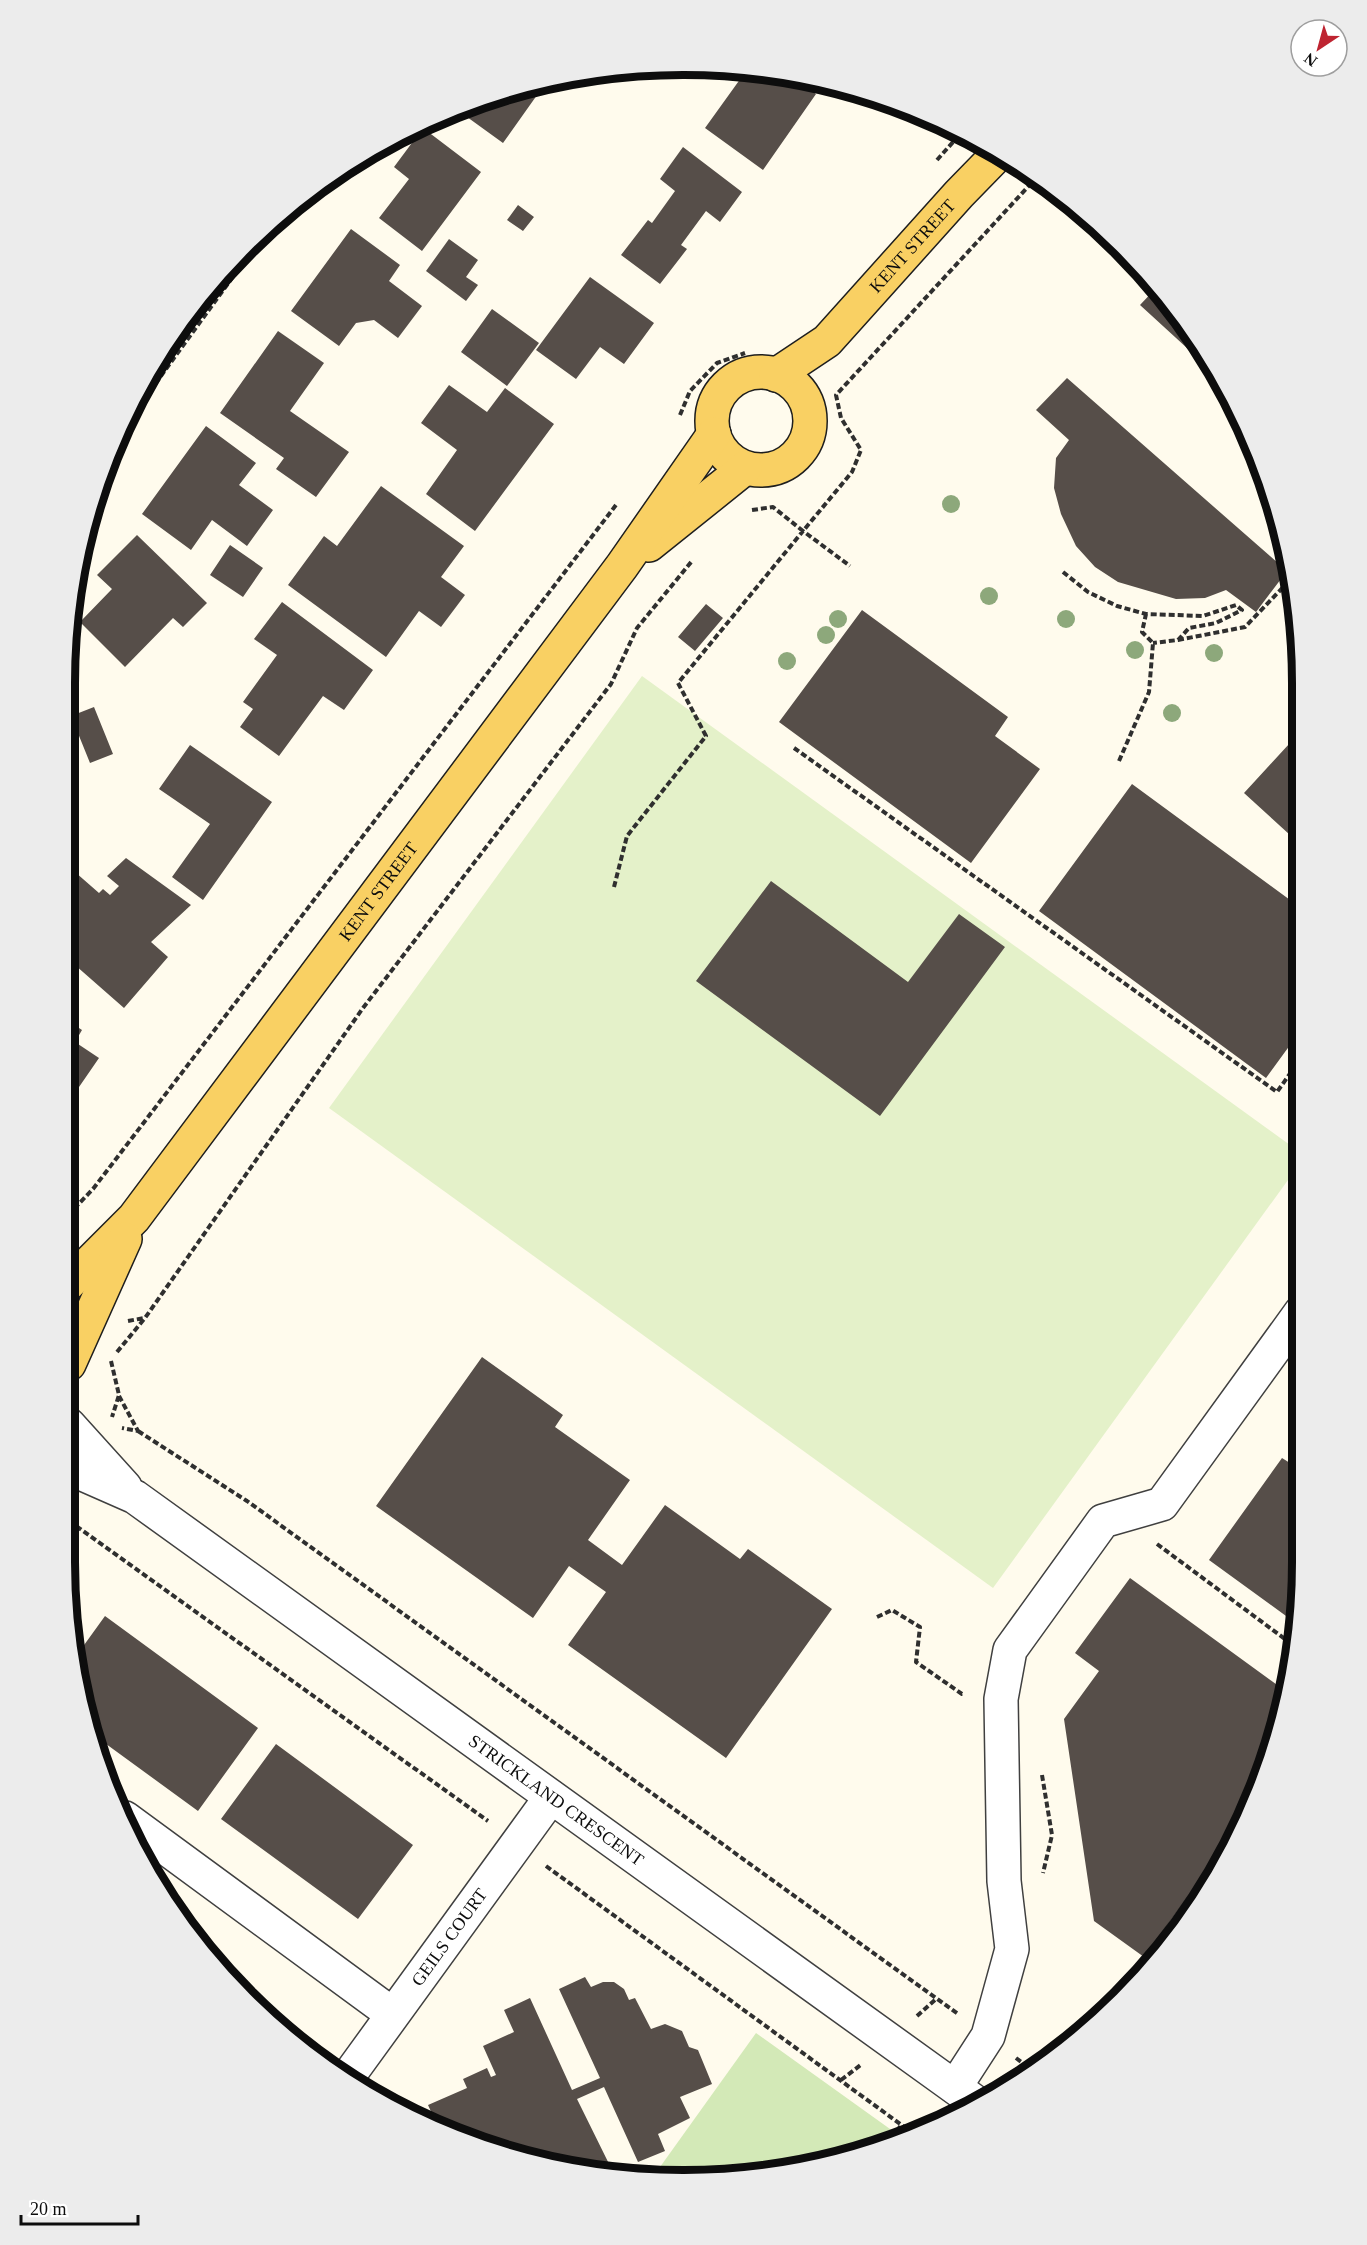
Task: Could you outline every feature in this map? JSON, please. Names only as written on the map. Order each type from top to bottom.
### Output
[{"type":"main road","name":"KENT STREET","points":[[776,375],[827,341],[992,160]]},
{"type":"main road","name":"KENT STREET","points":[[808,406],[827,341]]},
{"type":"main road","points":[[763,372],[776,375],[793,384],[808,406],[810,427],[804,446],[798,454],[777,468],[755,470],[745,468],[729,458],[717,443],[712,420],[715,405],[720,394],[739,378],[750,373],[763,372]]},
{"type":"main road","name":"KENT STREET","points":[[75,1277],[134,1218],[622,566],[714,434]]},
{"type":"main road","name":"KENT STREET","points":[[622,566],[745,468]]},
{"type":"main road","name":"KENT STREET","points":[[75,1351],[134,1218]]},
{"type":"street","points":[[967,2095],[988,2036],[1012,1949],[1004,1881],[1001,1700],[1010,1650],[1104,1521],[1162,1504],[1292,1324]]},
{"type":"street","name":"STRICKLAND CRESCENT","points":[[75,1432],[135,1497],[967,2095]]},
{"type":"street","name":"STRICKLAND CRESCENT","points":[[75,1471],[135,1497]]},
{"type":"street","name":"GEILS COURT","points":[[352,2071],[551,1797]]},
{"type":"street","points":[[136,1826],[392,2014]]},
{"type":"path","points":[[614,887],[627,836],[706,736],[678,683],[852,472],[861,450],[841,418],[836,395],[1030,184]]},
{"type":"path","points":[[152,389],[240,267]]},
{"type":"path","points":[[750,510],[773,507],[850,566]]},
{"type":"path","points":[[138,1431],[119,1395],[111,1359],[145,1318],[363,1008],[611,684],[637,628],[697,554]]},
{"type":"path","points":[[1063,572],[1088,592],[1116,606],[1146,614],[1203,616],[1236,605],[1242,610],[1216,623],[1189,628],[1178,640]]},
{"type":"path","points":[[1153,643],[1245,627],[1284,586]]},
{"type":"path","points":[[1119,761],[1149,692],[1153,643],[1142,632],[1146,614]]},
{"type":"path","points":[[794,748],[1277,1092],[1292,1071]]},
{"type":"path","points":[[75,1208],[93,1190]]},
{"type":"path","points":[[123,1322],[145,1318]]},
{"type":"path","points":[[109,1425],[119,1395]]},
{"type":"path","points":[[119,1427],[138,1431],[248,1501],[1025,2065]]},
{"type":"path","points":[[1154,1542],[1287,1641]]},
{"type":"path","points":[[877,1617],[892,1610],[920,1627],[916,1662],[962,1694],[1001,1700]]},
{"type":"path","points":[[897,2131],[902,2125]]},
{"type":"green space","points":[[642,676],[1292,1146],[1292,1174],[993,1588],[329,1108]]},
{"type":"green space","points":[[756,2033],[894,2132],[841,2149],[763,2165],[723,2169],[658,2169]]},
{"type":"building","points":[[741,78],[802,87],[816,94],[763,170],[705,128]]},
{"type":"building","points":[[538,93],[503,143],[465,116]]},
{"type":"building","points":[[428,132],[481,172],[422,251],[379,218],[409,179],[394,167],[416,137]]},
{"type":"building","points":[[683,147],[742,192],[720,222],[706,211],[681,245],[687,249],[660,284],[621,255],[648,220],[652,223],[675,191],[660,179]]},
{"type":"building","points":[[518,205],[534,217],[523,231],[507,220]]},
{"type":"building","points":[[351,229],[400,265],[389,281],[422,306],[398,338],[374,320],[356,323],[339,346],[291,311]]},
{"type":"building","points":[[449,239],[478,260],[466,277],[478,285],[466,301],[426,271]]},
{"type":"building","points":[[590,277],[654,323],[624,364],[600,347],[576,379],[536,350]]},
{"type":"building","points":[[1151,294],[1196,356],[1140,305]]},
{"type":"building","points":[[492,309],[539,343],[507,386],[461,352]]},
{"type":"building","points":[[278,331],[324,363],[290,411],[349,452],[316,497],[276,469],[284,458],[220,413]]},
{"type":"building","points":[[1067,378],[1280,565],[1282,577],[1256,612],[1226,590],[1205,598],[1176,599],[1118,582],[1095,567],[1076,546],[1061,514],[1054,488],[1056,458],[1069,440],[1036,410]]},
{"type":"building","points":[[449,385],[487,412],[505,388],[554,424],[475,531],[426,494],[457,450],[421,423]]},
{"type":"building","points":[[206,426],[256,463],[239,485],[273,510],[247,546],[212,520],[191,550],[142,514]]},
{"type":"building","points":[[381,486],[464,546],[441,577],[465,595],[441,627],[419,611],[386,657],[288,585],[324,536],[337,546]]},
{"type":"building","points":[[137,535],[207,603],[183,627],[173,618],[125,667],[80,622],[112,589],[97,575]]},
{"type":"building","points":[[230,545],[263,568],[243,597],[210,575]]},
{"type":"building","points":[[282,602],[373,670],[344,710],[323,696],[279,756],[240,727],[253,709],[243,702],[277,655],[254,639]]},
{"type":"building","points":[[706,604],[723,618],[695,651],[678,637]]},
{"type":"building","points":[[862,610],[1008,717],[995,736],[1040,769],[971,863],[779,722]]},
{"type":"building","points":[[94,707],[113,754],[90,763],[75,726],[75,714]]},
{"type":"building","points":[[1292,741],[1292,837],[1244,793]]},
{"type":"building","points":[[190,745],[272,802],[203,900],[172,877],[210,824],[159,789]]},
{"type":"building","points":[[1132,784],[1292,901],[1292,1042],[1266,1078],[1039,911]]},
{"type":"building","points":[[126,858],[191,905],[151,942],[168,957],[124,1008],[75,965],[75,872],[99,893],[103,889],[110,895],[119,886],[107,876]]},
{"type":"building","points":[[771,881],[908,982],[959,914],[1005,947],[880,1116],[696,981]]},
{"type":"building","points":[[75,1025],[82,1030],[75,1042]]},
{"type":"building","points":[[75,1042],[99,1058],[75,1093]]},
{"type":"building","points":[[482,1357],[563,1415],[555,1427],[630,1480],[588,1540],[622,1565],[665,1505],[740,1559],[748,1549],[832,1609],[726,1758],[568,1645],[606,1592],[569,1566],[533,1618],[376,1506]]},
{"type":"building","points":[[1282,1458],[1292,1464],[1289,1618],[1209,1560]]},
{"type":"building","points":[[1130,1578],[1279,1686],[1260,1757],[1229,1831],[1209,1867],[1144,1957],[1094,1921],[1064,1719],[1099,1671],[1075,1653]]},
{"type":"building","points":[[105,1616],[258,1728],[198,1811],[102,1741],[81,1649]]},
{"type":"building","points":[[276,1744],[413,1845],[358,1919],[221,1819]]},
{"type":"building","points":[[585,1977],[591,1987],[603,1982],[614,1982],[624,1989],[629,2000],[635,1998],[651,2029],[665,2024],[682,2031],[689,2047],[698,2050],[712,2084],[680,2097],[690,2118],[658,2134],[665,2151],[638,2162],[604,2087],[577,2099],[610,2166],[526,2149],[488,2138],[433,2116],[428,2105],[467,2088],[463,2079],[487,2068],[491,2077],[496,2075],[483,2046],[514,2032],[504,2010],[530,1998],[572,2090],[600,2078],[559,1989]]}]
